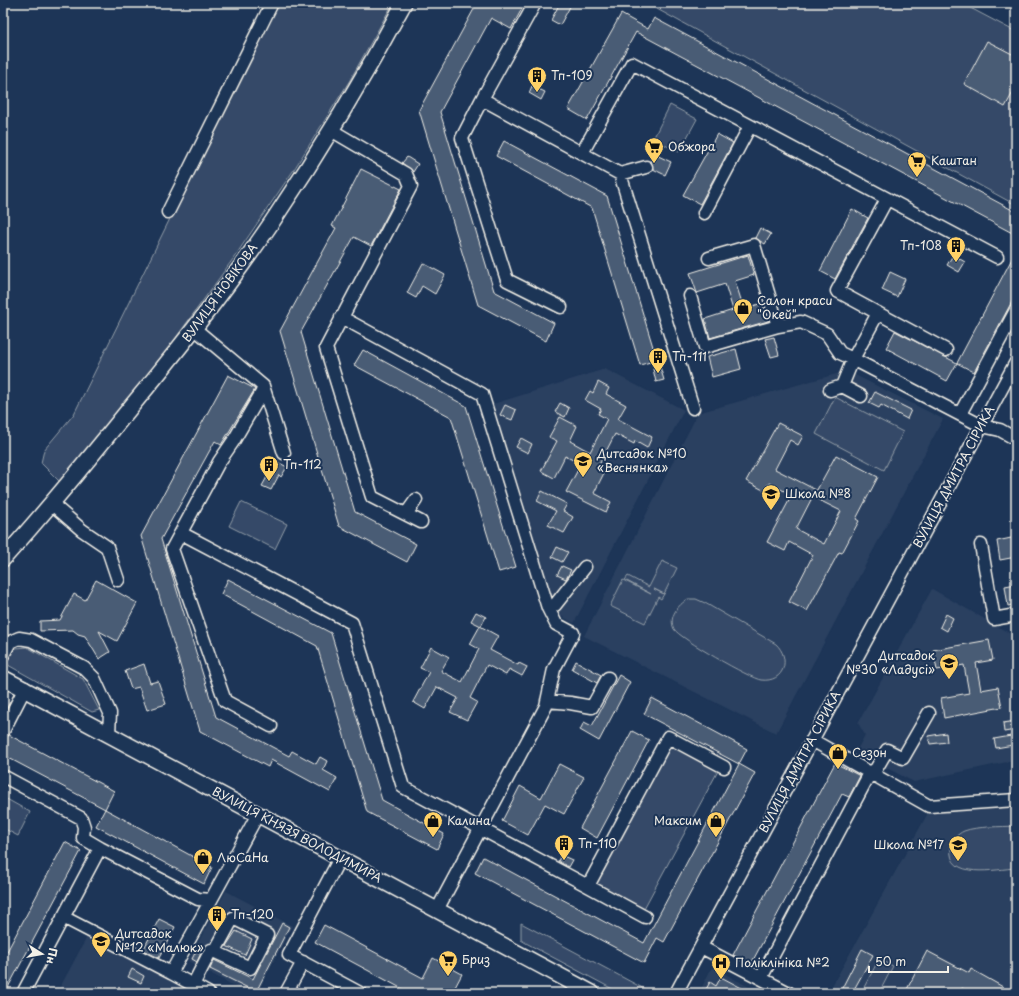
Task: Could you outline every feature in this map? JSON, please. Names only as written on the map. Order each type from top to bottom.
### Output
[{"type":"main road","name":"ВУЛИЦЯ НОВІКОВА","points":[[3,558],[52,504],[195,329],[272,222],[331,130],[404,3]]},
{"type":"main road","name":"ВУЛИЦЯ КНЯЗЯ ВОЛОДИМИРА","points":[[3,678],[25,688],[592,993]]},
{"type":"street","points":[[168,212],[272,3]]},
{"type":"street","points":[[535,3],[462,138],[507,280],[560,307]]},
{"type":"street","points":[[582,153],[632,62],[997,257]]},
{"type":"street","points":[[482,99],[620,174],[693,408]]},
{"type":"street","points":[[704,212],[750,126]]},
{"type":"street","points":[[331,130],[406,174],[411,186],[326,348],[372,497],[421,522]]},
{"type":"street","points":[[620,174],[646,167]]},
{"type":"street","points":[[887,199],[837,291],[875,308],[946,350]]},
{"type":"street","points":[[709,258],[754,245],[778,326]]},
{"type":"street","points":[[690,296],[705,347],[778,326],[801,322],[827,334],[840,353],[982,426],[1000,430],[1016,439]]},
{"type":"street","points":[[842,386],[875,308]]},
{"type":"street","points":[[960,414],[1016,310]]},
{"type":"street","points":[[342,317],[482,394],[548,608],[556,624],[572,633],[554,668],[547,702],[437,910]]},
{"type":"street","points":[[195,329],[263,386],[284,453]]},
{"type":"street","name":"ВУЛИЦЯ ДМИТРА СІРИКА","points":[[676,993],[1016,362]]},
{"type":"street","points":[[263,386],[262,392],[234,440],[218,462],[172,549],[225,701],[271,726]]},
{"type":"street","points":[[830,390],[842,386],[861,396]]},
{"type":"street","points":[[406,514],[416,500]]},
{"type":"street","points":[[52,504],[82,530],[107,547],[118,580]]},
{"type":"street","points":[[181,533],[352,623],[402,787],[644,917]]},
{"type":"street","points":[[981,545],[994,619],[1016,615]]},
{"type":"street","points":[[548,608],[555,605],[585,567]]},
{"type":"street","points":[[3,655],[10,642],[19,638],[31,640],[84,668],[94,678],[110,713],[109,734]]},
{"type":"street","points":[[547,702],[570,703],[592,707],[608,678]]},
{"type":"street","points":[[3,731],[25,688]]},
{"type":"street","points":[[761,978],[870,773],[876,769],[887,750],[903,758],[929,713]]},
{"type":"street","points":[[588,886],[668,737],[724,767]]},
{"type":"street","points":[[812,740],[929,806],[1016,800]]},
{"type":"street","points":[[3,776],[81,818],[84,827],[83,838],[198,899],[211,900]]},
{"type":"street","points":[[171,973],[258,814]]},
{"type":"street","points":[[23,993],[100,848]]},
{"type":"street","points":[[340,858],[303,917],[289,955],[360,993]]},
{"type":"street","points":[[63,917],[208,993]]},
{"type":"street","points":[[193,985],[211,950],[250,968],[267,934],[233,918],[215,951]]},
{"type":"street","points":[[701,947],[789,993]]},
{"type":"street","points":[[286,993],[303,962]]},
{"type":"shaded area","points":[[276,3],[393,3],[350,80],[293,171],[233,259],[149,375],[60,482],[41,463],[44,450],[74,414]]},
{"type":"shaded area","points":[[646,3],[961,3],[1016,32],[1016,197],[1012,203]]},
{"type":"shaded area","points":[[670,105],[697,119],[679,152],[653,139]]},
{"type":"shaded area","name":"Дитсадок №10 «Веснянка»","points":[[605,369],[684,410],[574,623],[557,614],[493,404]]},
{"type":"shaded area","name":"Школа №8","points":[[847,371],[943,419],[776,733],[584,636],[698,413]]},
{"type":"shaded area","points":[[835,397],[903,432],[884,470],[816,434]]},
{"type":"shaded area","points":[[241,502],[287,524],[275,549],[229,526]]},
{"type":"shaded area","points":[[662,561],[677,568],[661,599],[658,597],[645,623],[610,606],[623,580],[651,594],[625,580],[628,576],[649,587]]},
{"type":"shaded area","name":"Дитсадок №30 «Ладусі»","points":[[932,589],[1016,637],[1016,760],[914,782],[856,752],[865,735],[858,723]]},
{"type":"shaded area","points":[[688,599],[696,599],[705,603],[776,644],[781,650],[784,662],[780,674],[776,678],[769,680],[755,678],[716,658],[679,634],[672,625],[673,616],[678,608]]},
{"type":"shaded area","points":[[27,647],[83,679],[99,710],[92,712],[8,665],[6,657],[16,648]]},
{"type":"shaded area","points":[[670,744],[718,771],[642,912],[593,886]]},
{"type":"shaded area","points":[[3,797],[30,812],[18,836],[3,828]]},
{"type":"shaded area","name":"Школа №17","points":[[1016,808],[1016,993],[828,993],[928,813]]},
{"type":"shaded area","points":[[1016,826],[1016,868],[974,871],[964,869],[956,865],[952,858],[951,847],[952,842],[961,832],[982,827]]},
{"type":"shaded area","points":[[226,891],[292,926],[257,993],[247,993],[188,961]]},
{"type":"shaded area","points":[[521,923],[650,992],[620,993],[526,943],[521,940]]},
{"type":"shaded area","name":"Дитсадок №12 «Малюк»","points":[[87,937],[192,993],[57,993]]},
{"type":"shaded area","points":[[879,959],[893,966],[879,993],[861,993]]},
{"type":"shaded area","name":"Поліклініка №2","points":[[712,967],[760,993],[699,993]]},
{"type":"building","points":[[463,3],[525,3],[511,29],[491,18],[440,112],[494,291],[554,323],[546,341],[478,305],[419,110],[474,9]]},
{"type":"building","points":[[560,3],[572,3],[560,25],[551,20]]},
{"type":"building","points":[[621,14],[648,29],[654,18],[1016,212],[1016,235],[636,32],[587,120],[568,109]]},
{"type":"building","points":[[987,41],[1016,56],[1016,87],[1005,107],[964,84]]},
{"type":"building","name":"Тп-109","points":[[532,86],[545,92],[541,100],[529,93]]},
{"type":"building","points":[[717,134],[733,143],[700,204],[683,195]]},
{"type":"building","points":[[504,141],[607,196],[657,360],[640,365],[592,208],[496,156]]},
{"type":"building","points":[[654,154],[671,162],[665,175],[653,169],[651,161]]},
{"type":"building","points":[[407,157],[418,164],[413,172],[402,163]]},
{"type":"building","points":[[361,169],[401,189],[371,246],[354,237],[301,332],[355,512],[416,544],[407,562],[339,526],[280,331],[336,228],[332,226]]},
{"type":"building","points":[[852,209],[868,218],[835,279],[820,271]]},
{"type":"building","points":[[760,228],[771,234],[765,244],[755,238]]},
{"type":"building","points":[[1016,251],[1016,294],[974,372],[957,363]]},
{"type":"building","points":[[748,255],[754,275],[735,281],[744,309],[762,303],[768,321],[710,338],[705,319],[733,310],[725,284],[697,293],[690,273]]},
{"type":"building","name":"Тп-108","points":[[953,255],[965,262],[959,272],[947,265]]},
{"type":"building","points":[[423,263],[445,275],[435,294],[422,286],[416,298],[407,293]]},
{"type":"building","points":[[890,272],[905,279],[897,297],[882,290]]},
{"type":"building","points":[[895,331],[957,363],[947,381],[886,348]]},
{"type":"building","points":[[774,337],[779,355],[771,357],[765,339]]},
{"type":"building","points":[[736,349],[741,369],[712,377],[707,357]]},
{"type":"building","points":[[363,350],[466,406],[516,567],[499,572],[451,417],[354,365]]},
{"type":"building","name":"Тп-111","points":[[660,367],[664,380],[656,382],[653,369]]},
{"type":"building","points":[[228,375],[255,389],[221,445],[215,441],[161,539],[216,717],[289,756],[292,751],[316,764],[320,757],[327,761],[323,770],[337,778],[330,792],[271,760],[268,767],[200,731],[141,536]]},
{"type":"building","points":[[598,382],[609,388],[606,394],[626,405],[618,419],[652,437],[647,448],[635,441],[634,444],[615,434],[598,467],[605,471],[594,493],[611,502],[606,512],[566,492],[581,464],[565,456],[554,478],[541,471],[557,441],[549,437],[560,417],[577,426],[570,441],[590,452],[607,419],[598,414],[601,409],[585,400],[590,391],[593,393]]},
{"type":"building","points":[[875,392],[911,410],[907,419],[881,405],[879,408],[869,403]]},
{"type":"building","points":[[560,403],[569,408],[565,417],[555,412]]},
{"type":"building","points":[[505,405],[516,410],[512,420],[500,415]]},
{"type":"building","points":[[778,423],[803,436],[798,445],[790,440],[775,469],[816,490],[796,529],[824,544],[841,511],[813,497],[836,455],[878,477],[856,519],[859,521],[842,553],[839,552],[807,611],[789,602],[813,555],[789,542],[785,551],[767,542],[792,495],[769,483],[765,491],[746,481]]},
{"type":"building","points":[[521,438],[532,444],[528,453],[516,447]]},
{"type":"building","points":[[276,461],[287,467],[281,477],[279,475],[271,490],[262,486]]},
{"type":"building","points":[[542,491],[567,504],[563,511],[573,517],[564,533],[548,525],[556,511],[537,501]]},
{"type":"building","points":[[1016,537],[1016,557],[1000,560],[997,541]]},
{"type":"building","points":[[557,547],[568,552],[562,562],[552,557]]},
{"type":"building","points":[[562,566],[571,570],[566,579],[557,575]]},
{"type":"building","points":[[228,579],[331,633],[382,800],[444,834],[437,849],[367,812],[317,646],[221,594]]},
{"type":"building","points":[[96,580],[137,603],[117,641],[99,631],[110,652],[99,659],[85,636],[78,634],[73,630],[40,631],[40,621],[60,620],[74,594],[85,600]]},
{"type":"building","points":[[1016,584],[1016,604],[1008,606],[1005,586]]},
{"type":"building","points":[[476,612],[486,617],[481,626],[471,621]]},
{"type":"building","points":[[946,614],[953,618],[947,631],[940,627]]},
{"type":"building","points":[[480,626],[498,636],[490,650],[518,665],[519,663],[527,667],[522,676],[509,669],[506,675],[487,665],[470,698],[477,702],[467,720],[450,712],[458,698],[437,687],[425,709],[413,702],[429,672],[420,668],[431,647],[449,657],[441,671],[462,682],[479,649],[470,644]]},
{"type":"building","points":[[989,640],[993,660],[976,663],[981,690],[998,687],[1002,707],[944,718],[941,698],[969,693],[964,665],[937,670],[933,650]]},
{"type":"building","points":[[576,661],[601,675],[597,683],[572,669]]},
{"type":"building","points":[[144,664],[150,683],[158,681],[166,704],[147,710],[139,687],[131,689],[125,671]]},
{"type":"building","points":[[619,675],[630,682],[599,741],[580,730],[584,722],[592,726]]},
{"type":"building","points":[[652,698],[747,749],[739,764],[644,714]]},
{"type":"building","points":[[1016,721],[1016,730],[1004,732],[1003,723]]},
{"type":"building","points":[[632,731],[649,740],[597,838],[580,828]]},
{"type":"building","points":[[946,733],[947,742],[930,744],[928,736]]},
{"type":"building","points":[[9,735],[114,791],[105,809],[3,755],[3,738]]},
{"type":"building","points":[[1011,736],[1013,745],[996,748],[994,739]]},
{"type":"building","points":[[835,763],[860,776],[849,797],[842,794],[751,964],[733,955]]},
{"type":"building","points":[[559,764],[584,777],[564,814],[545,804],[528,835],[502,821],[520,786],[541,798]]},
{"type":"building","points":[[739,764],[755,773],[664,942],[657,938],[644,963],[475,873],[483,857],[644,943]]},
{"type":"building","points":[[105,809],[212,867],[204,884],[96,826]]},
{"type":"building","points":[[65,842],[81,851],[5,993],[3,993],[3,959]]},
{"type":"building","name":"Тп-110","points":[[561,855],[572,860],[568,867],[558,861]]},
{"type":"building","points":[[159,919],[175,927],[159,958],[143,950]]},
{"type":"building","points":[[282,923],[289,927],[256,992],[210,969],[214,960],[253,979]]},
{"type":"building","points":[[324,925],[423,978],[433,958],[462,974],[452,993],[410,993],[315,942]]},
{"type":"building","points":[[236,931],[252,939],[245,955],[226,946]]},
{"type":"building","points":[[862,949],[873,955],[852,993],[848,993],[841,990]]},
{"type":"building","points":[[196,951],[201,953],[197,962],[192,959]]},
{"type":"building","points":[[927,951],[969,973],[971,969],[1003,987],[1000,993],[971,993],[962,988],[959,993],[905,993]]},
{"type":"building","points":[[132,969],[144,976],[141,983],[128,977]]},
{"type":"building","points":[[721,977],[751,993],[704,993],[710,982],[716,986]]},
{"type":"place","name":"Тп-109","points":[[537,93]]},
{"type":"place","name":"Обжора","points":[[654,164]]},
{"type":"place","name":"Каштан","points":[[917,178]]},
{"type":"place","name":"Тп-108","points":[[956,263]]},
{"type":"place","name":"Салон краси \"Окей\"","points":[[743,325]]},
{"type":"place","name":"Тп-111","points":[[658,374]]},
{"type":"place","name":"Дитсадок №10 «Веснянка»","points":[[583,478]]},
{"type":"place","name":"Тп-112","points":[[269,482]]},
{"type":"place","name":"Школа №8","points":[[771,511]]},
{"type":"place","name":"Дитсадок №30 «Ладусі»","points":[[949,680]]},
{"type":"place","name":"Сезон","points":[[838,770]]},
{"type":"place","name":"Калина","points":[[433,838]]},
{"type":"place","name":"Максим","points":[[716,838]]},
{"type":"place","name":"Тп-110","points":[[564,861]]},
{"type":"place","name":"Школа №17","points":[[958,862]]},
{"type":"place","name":"ЛюСаНа","points":[[203,875]]},
{"type":"place","name":"Тп-120","points":[[217,932]]},
{"type":"place","name":"Дитсадок №12 «Малюк»","points":[[101,958]]},
{"type":"place","name":"Бриз","points":[[448,977]]},
{"type":"place","name":"Поліклініка №2","points":[[721,980]]}]
